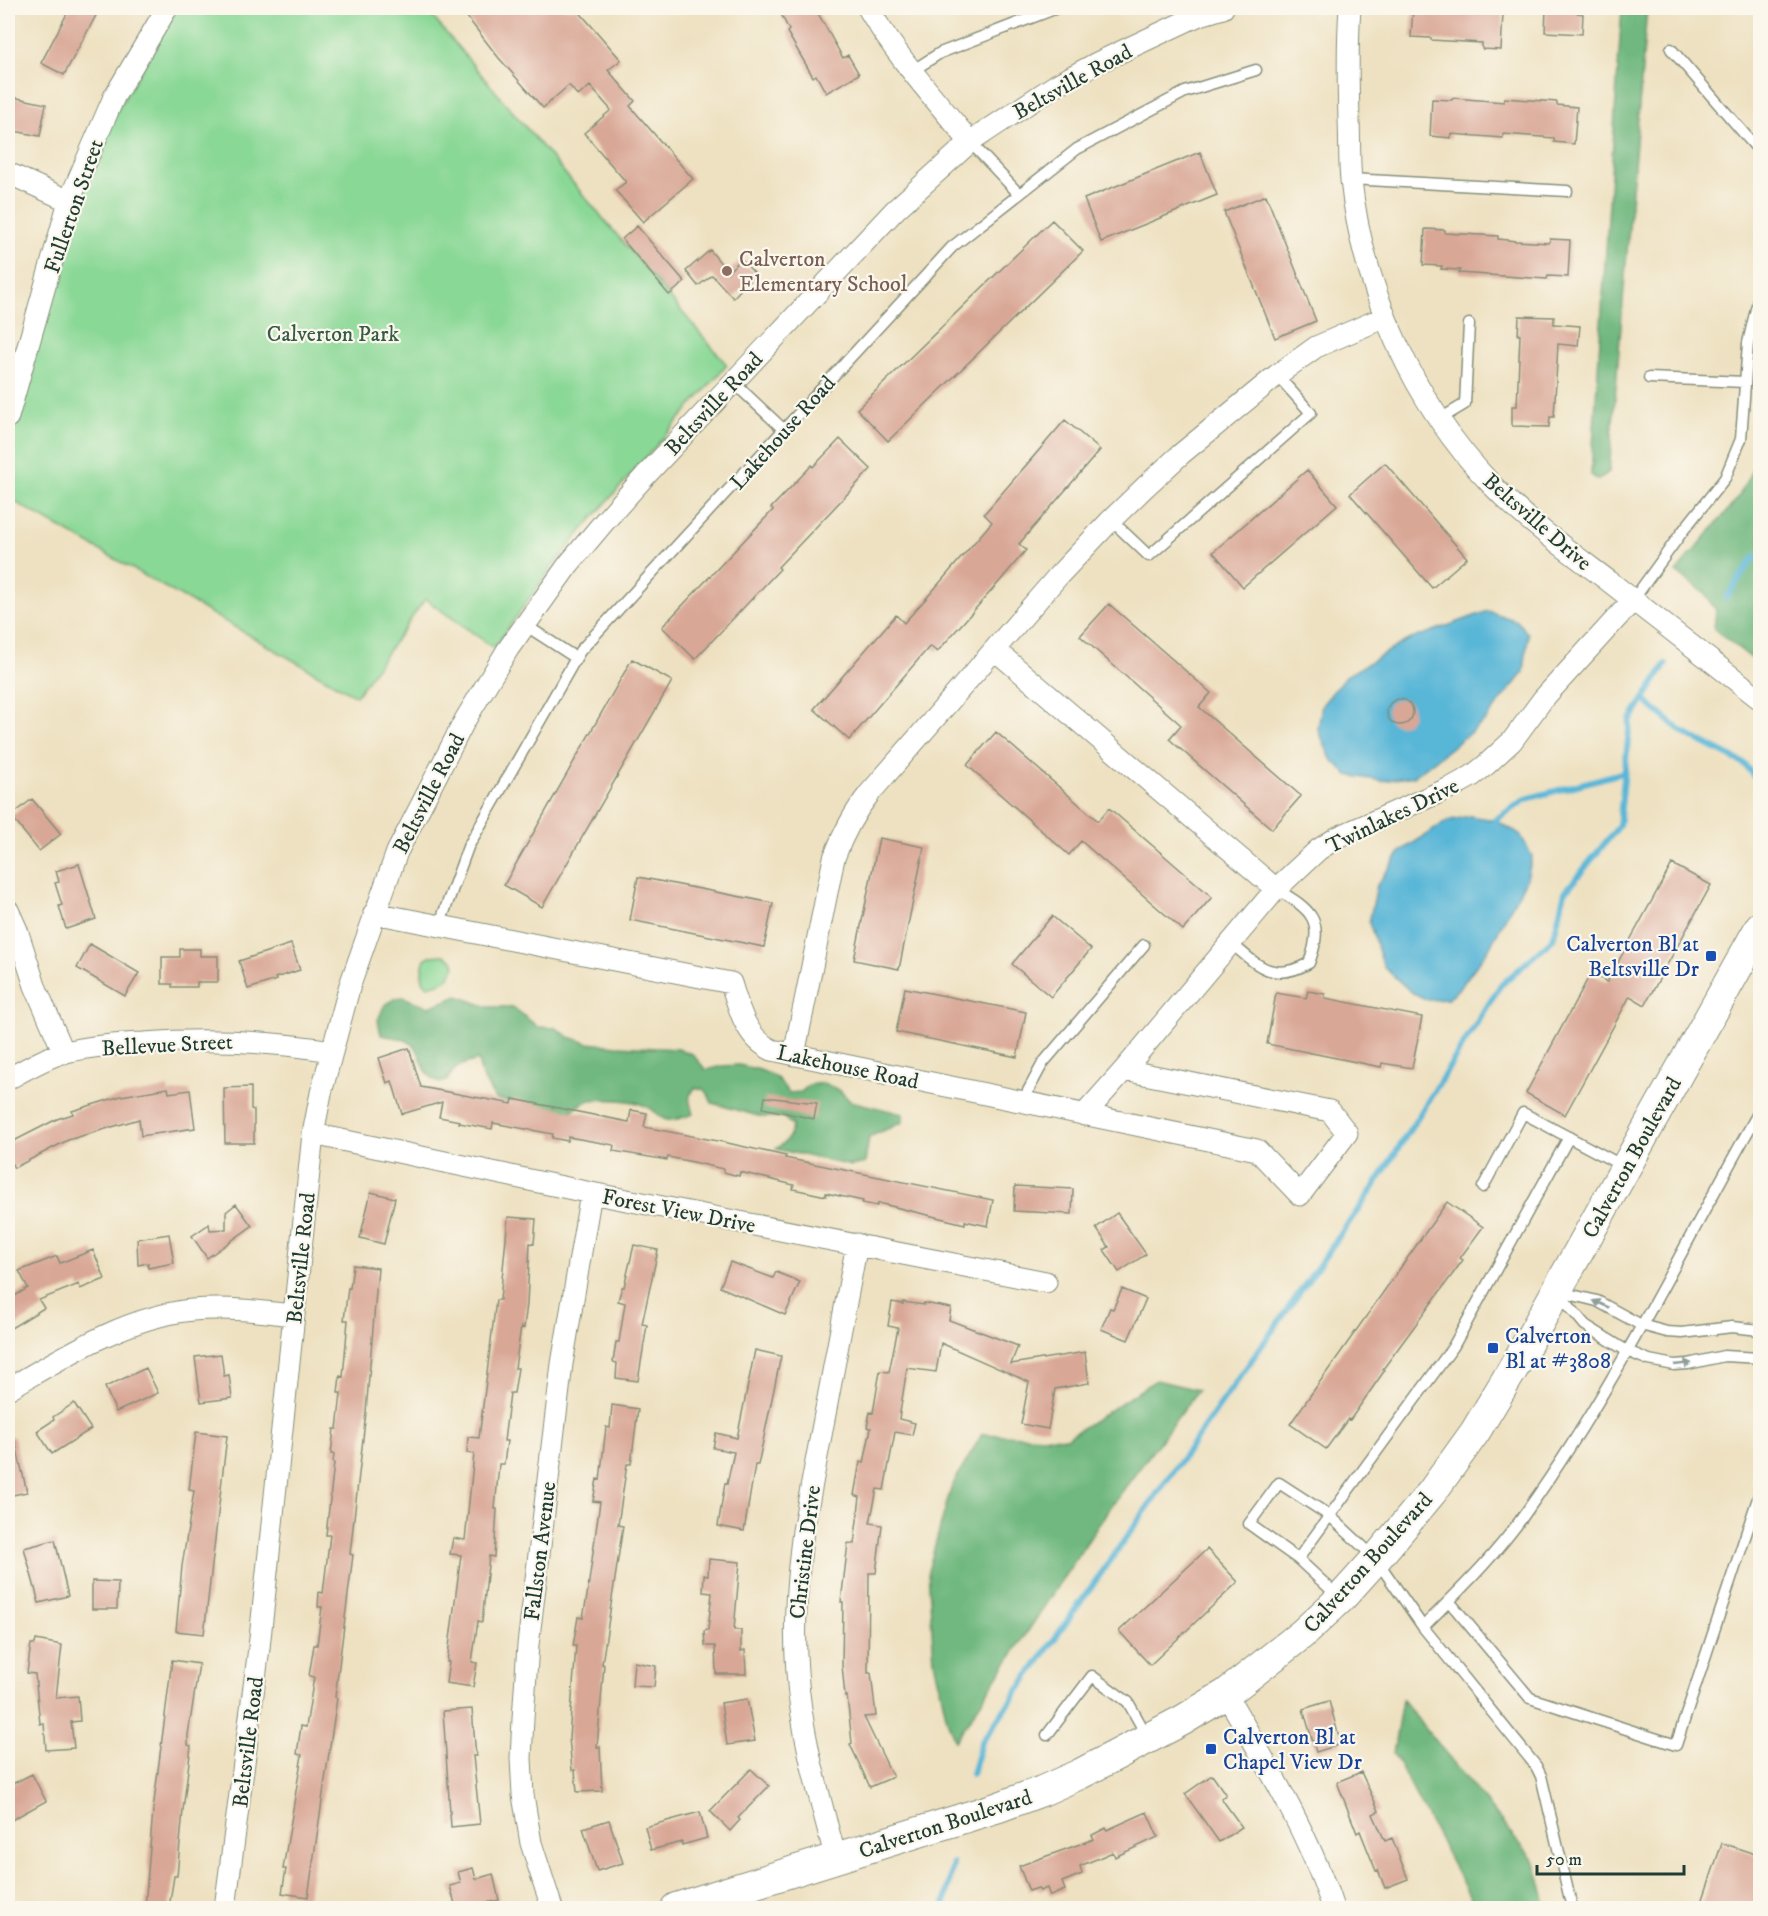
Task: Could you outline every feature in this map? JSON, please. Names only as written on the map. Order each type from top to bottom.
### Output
[{"type":"street","name":"Fullerton Street","points":[[8,417],[69,201],[114,97],[167,8]]},
{"type":"street","points":[[868,8],[912,71],[970,142]]},
{"type":"street","name":"Beltsville Road","points":[[225,1908],[259,1648],[314,1134],[332,1051],[350,985],[374,913],[397,852],[465,720],[525,625],[568,565],[604,522],[895,210],[970,142],[1056,85],[1197,16],[1223,8]]},
{"type":"street","name":"Beltsville Drive","points":[[1350,8],[1350,179],[1368,268],[1385,317],[1415,379],[1440,419],[1491,484],[1521,512],[1761,699]]},
{"type":"street","points":[[8,173],[69,201]]},
{"type":"street","points":[[794,1055],[834,858],[843,833],[869,794],[1111,520],[1181,454],[1277,375],[1316,347],[1385,317]]},
{"type":"street","name":"Twinlakes Drive","points":[[1084,1115],[1276,890],[1318,850],[1338,837],[1454,786],[1486,765],[1512,741],[1543,699],[1633,600]]},
{"type":"street","points":[[995,650],[1276,890]]},
{"type":"street","points":[[8,910],[35,986],[64,1053]]},
{"type":"street","name":"Lakehouse Road","points":[[374,913],[731,983],[740,1011],[755,1039],[772,1050],[1257,1150],[1300,1195],[1347,1133],[1330,1111],[1124,1070]]},
{"type":"street","name":"Calverton Boulevard","points":[[676,1908],[999,1807],[1042,1791],[1149,1739],[1226,1694],[1302,1634],[1340,1599],[1376,1559],[1432,1492],[1475,1432],[1513,1369],[1761,927]]},
{"type":"street","name":"Bellevue Street","points":[[8,1079],[64,1053],[110,1045],[185,1040],[260,1042],[332,1051]]},
{"type":"street","name":"Forest View Drive","points":[[314,1134],[591,1193],[1046,1282]]},
{"type":"street","name":"Fallston Avenue","points":[[552,1908],[531,1843],[523,1796],[521,1758],[523,1719],[528,1645],[562,1364],[591,1193]]},
{"type":"street","name":"Christine Drive","points":[[836,1859],[805,1733],[797,1673],[795,1625],[797,1578],[803,1531],[857,1244]]},
{"type":"street","points":[[8,1389],[86,1345],[127,1326],[166,1315],[209,1309],[293,1315]]},
{"type":"street","points":[[1226,1694],[1301,1831],[1333,1908]]},
{"type":"lane","points":[[912,71],[940,53],[1057,8]]},
{"type":"lane","points":[[1671,49],[1761,152]]},
{"type":"lane","name":"Lakehouse Road","points":[[439,926],[468,847],[580,651],[952,247],[1077,149],[1185,92],[1256,70]]},
{"type":"lane","points":[[970,142],[1018,194]]},
{"type":"lane","points":[[1350,179],[1567,191]]},
{"type":"lane","points":[[1633,600],[1682,532],[1725,478],[1741,439],[1748,343],[1761,292]]},
{"type":"lane","points":[[1440,419],[1465,404],[1469,324]]},
{"type":"lane","points":[[1111,520],[1149,556],[1311,413],[1277,375]]},
{"type":"lane","points":[[1649,378],[1745,382]]},
{"type":"lane","points":[[733,382],[783,429]]},
{"type":"lane","points":[[525,625],[576,658]]},
{"type":"lane","points":[[1231,943],[1258,966],[1275,972],[1293,972],[1309,963],[1316,945],[1315,921],[1303,905],[1276,890]]},
{"type":"lane","points":[[1022,1103],[1043,1063],[1144,945]]},
{"type":"lane","points":[[1423,1627],[1485,1565],[1529,1509],[1599,1400],[1761,1110]]},
{"type":"lane","points":[[1483,1187],[1523,1113],[1626,1168]]},
{"type":"lane","points":[[1298,1559],[1454,1347],[1569,1137]]},
{"type":"lane","points":[[1557,1291],[1597,1301],[1641,1325],[1667,1332],[1682,1333],[1732,1327],[1761,1330]]},
{"type":"lane","points":[[1557,1291],[1585,1325],[1627,1351],[1649,1360],[1674,1365],[1724,1356],[1761,1358]]},
{"type":"lane","points":[[1340,1599],[1298,1559],[1249,1524],[1279,1483],[1330,1516],[1376,1559],[1423,1627],[1536,1766],[1541,1776],[1572,1908]]},
{"type":"lane","points":[[1449,1601],[1530,1698],[1676,1745],[1761,1492]]},
{"type":"lane","points":[[1047,1734],[1092,1676],[1128,1702],[1149,1739]]},
{"type":"green space","name":"Calverton Park","points":[[177,8],[425,8],[727,365],[554,564],[494,648],[425,599],[356,696],[8,498],[8,446],[77,206],[112,119]]},
{"type":"green space","points":[[1622,8],[1647,8],[1609,472],[1598,480],[1591,475]]},
{"type":"green space","points":[[1760,465],[1760,665],[1714,629],[1716,610],[1704,593],[1676,572],[1738,498],[1754,466]]},
{"type":"green space","points":[[444,955],[453,960],[455,966],[445,980],[428,986],[422,977],[425,959],[430,956]]},
{"type":"green space","points":[[458,996],[488,1007],[513,1007],[538,1027],[556,1028],[569,1037],[588,1043],[678,1049],[692,1054],[706,1070],[739,1065],[760,1070],[776,1077],[789,1093],[801,1092],[809,1085],[823,1083],[839,1090],[850,1101],[903,1114],[903,1122],[869,1137],[865,1163],[851,1166],[776,1149],[787,1139],[792,1125],[783,1117],[762,1117],[712,1103],[703,1089],[695,1088],[690,1094],[693,1114],[672,1120],[662,1118],[638,1103],[627,1101],[591,1100],[570,1111],[495,1099],[482,1076],[478,1060],[460,1066],[453,1071],[448,1080],[440,1083],[427,1073],[414,1046],[403,1039],[381,1035],[378,1020],[384,1006],[394,999],[403,997],[429,1007]]},
{"type":"green space","points":[[1156,1380],[1198,1390],[1107,1512],[955,1741],[947,1720],[934,1661],[928,1571],[951,1488],[982,1434],[1067,1438]]},
{"type":"green space","points":[[1402,1700],[1535,1862],[1547,1908],[1476,1908],[1393,1753]]},
{"type":"water","points":[[1488,611],[1517,621],[1528,634],[1524,672],[1484,722],[1414,776],[1382,781],[1348,775],[1331,759],[1318,729],[1322,705],[1346,676],[1406,641]]},
{"type":"water","points":[[1470,816],[1495,820],[1520,834],[1532,856],[1527,878],[1489,948],[1462,985],[1448,999],[1428,1000],[1411,992],[1384,967],[1369,923],[1377,885],[1401,851],[1447,821]]},
{"type":"building","points":[[70,8],[100,8],[64,75],[41,63]]},
{"type":"building","points":[[460,8],[576,8],[621,60],[608,70],[635,101],[630,106],[693,179],[643,222],[615,190],[626,182],[584,133],[611,110],[590,86],[578,96],[569,85],[543,108],[498,57]]},
{"type":"building","points":[[778,8],[815,8],[843,58],[848,55],[859,74],[826,93],[816,75],[813,77],[787,32],[789,30]]},
{"type":"building","points":[[1413,8],[1486,8],[1486,13],[1503,14],[1501,50],[1482,49],[1482,43],[1411,37]]},
{"type":"building","points":[[1546,8],[1578,8],[1577,13],[1583,14],[1582,34],[1545,32]]},
{"type":"building","points":[[8,96],[46,104],[40,136],[14,131],[15,125],[8,124]]},
{"type":"building","points":[[1453,98],[1504,102],[1504,98],[1557,102],[1557,105],[1577,107],[1574,144],[1554,142],[1554,138],[1503,134],[1503,138],[1451,134],[1451,138],[1430,136],[1432,99],[1452,100]]},
{"type":"building","points":[[1200,152],[1217,195],[1101,242],[1084,199]]},
{"type":"building","points":[[1266,195],[1316,321],[1275,338],[1224,212]]},
{"type":"building","points":[[1052,220],[1083,251],[888,441],[857,409]]},
{"type":"building","points":[[637,226],[685,282],[669,295],[622,239]]},
{"type":"building","points":[[1425,229],[1445,230],[1445,233],[1498,236],[1498,239],[1516,241],[1549,243],[1550,239],[1570,240],[1568,277],[1548,276],[1547,279],[1459,273],[1460,270],[1423,265]]},
{"type":"building","points":[[710,250],[728,272],[741,259],[755,274],[733,298],[712,275],[698,286],[686,271]]},
{"type":"building","points":[[1519,316],[1554,317],[1554,324],[1580,326],[1578,346],[1558,344],[1554,417],[1550,417],[1549,427],[1512,426],[1512,406],[1517,406]]},
{"type":"building","points":[[1065,420],[1100,450],[1019,544],[1026,550],[1000,581],[937,652],[930,646],[849,740],[814,709],[896,615],[904,623],[930,594],[992,522],[984,514]]},
{"type":"building","points":[[840,439],[871,469],[695,659],[662,627],[773,510],[771,508]]},
{"type":"building","points":[[1385,463],[1467,558],[1432,588],[1350,494]]},
{"type":"building","points":[[1307,470],[1337,505],[1243,587],[1213,552]]},
{"type":"building","points":[[1109,604],[1211,693],[1199,707],[1301,796],[1272,829],[1169,739],[1181,725],[1080,636]]},
{"type":"building","points":[[632,659],[672,681],[542,907],[504,885]]},
{"type":"building","points":[[1400,699],[1409,703],[1413,712],[1409,721],[1400,725],[1391,721],[1387,712],[1391,703]]},
{"type":"building","points":[[996,732],[1098,821],[1109,808],[1212,897],[1183,930],[1081,841],[1069,855],[967,765]]},
{"type":"building","points":[[32,799],[61,834],[39,851],[11,816]]},
{"type":"building","points":[[879,838],[924,847],[899,969],[854,960]]},
{"type":"building","points":[[79,864],[96,919],[66,929],[55,883],[59,882],[56,871]]},
{"type":"building","points":[[1672,864],[1711,885],[1645,1005],[1630,996],[1565,1115],[1526,1093],[1591,973],[1607,982]]},
{"type":"building","points":[[638,877],[773,903],[764,947],[630,920]]},
{"type":"building","points":[[1052,916],[1091,949],[1051,997],[1012,964]]},
{"type":"building","points":[[90,944],[139,973],[125,996],[77,968]]},
{"type":"building","points":[[291,944],[300,970],[248,989],[239,961]]},
{"type":"building","points":[[180,949],[200,949],[200,956],[218,956],[218,982],[197,982],[197,987],[172,987],[172,984],[162,984],[162,957],[180,957]]},
{"type":"building","points":[[905,988],[1026,1012],[1017,1057],[896,1032]]},
{"type":"building","points":[[1308,991],[1325,994],[1325,998],[1422,1017],[1412,1068],[1382,1063],[1381,1067],[1267,1044],[1276,993],[1306,998]]},
{"type":"building","points":[[409,1048],[421,1087],[512,1104],[513,1099],[629,1122],[631,1110],[647,1113],[644,1127],[993,1200],[988,1226],[965,1221],[965,1224],[878,1203],[877,1206],[826,1193],[826,1196],[793,1189],[794,1185],[740,1172],[739,1176],[723,1172],[723,1169],[668,1157],[667,1160],[613,1151],[614,1145],[568,1137],[568,1141],[552,1138],[553,1134],[493,1123],[492,1129],[459,1123],[460,1121],[439,1117],[442,1102],[402,1114],[392,1081],[387,1083],[379,1058]]},
{"type":"building","points":[[251,1087],[254,1143],[225,1143],[224,1088]]},
{"type":"building","points":[[168,1088],[169,1093],[190,1090],[195,1128],[141,1136],[139,1119],[68,1140],[14,1168],[8,1156],[8,1144],[57,1119],[73,1114],[72,1111],[121,1096]]},
{"type":"building","points":[[765,1097],[817,1103],[814,1119],[763,1108]]},
{"type":"building","points":[[1015,1186],[1073,1189],[1072,1214],[1014,1211]]},
{"type":"building","points":[[371,1192],[395,1198],[384,1244],[360,1238]]},
{"type":"building","points":[[1447,1202],[1483,1227],[1460,1258],[1463,1260],[1383,1369],[1385,1370],[1350,1420],[1348,1419],[1326,1449],[1290,1424]]},
{"type":"building","points":[[236,1204],[252,1226],[207,1258],[192,1236],[209,1224],[210,1230],[226,1229],[226,1212]]},
{"type":"building","points":[[1117,1213],[1146,1254],[1119,1272],[1104,1250],[1109,1247],[1096,1228]]},
{"type":"building","points":[[508,1217],[536,1219],[534,1244],[530,1243],[524,1328],[521,1327],[514,1393],[510,1393],[504,1441],[507,1441],[504,1464],[499,1464],[494,1557],[489,1556],[482,1622],[478,1621],[472,1662],[477,1663],[473,1687],[446,1683],[461,1555],[450,1554],[453,1538],[465,1540],[474,1454],[467,1453],[468,1437],[479,1438],[496,1300],[500,1300]]},
{"type":"building","points":[[169,1234],[174,1263],[148,1268],[148,1263],[138,1265],[137,1239]]},
{"type":"building","points":[[634,1245],[658,1250],[642,1324],[647,1325],[638,1381],[616,1378],[617,1363],[613,1362],[616,1342],[619,1342],[625,1303],[618,1301],[622,1287],[624,1287]]},
{"type":"building","points":[[93,1250],[105,1279],[80,1289],[79,1284],[39,1300],[44,1308],[8,1330],[8,1300],[28,1288],[19,1271],[57,1256],[60,1263]]},
{"type":"building","points":[[730,1262],[773,1278],[776,1272],[800,1282],[785,1315],[720,1287]]},
{"type":"building","points":[[353,1265],[378,1268],[366,1412],[350,1554],[353,1555],[335,1697],[337,1698],[308,1897],[282,1893],[286,1869],[283,1869],[302,1755],[297,1754],[301,1726],[306,1727],[314,1677],[309,1676],[314,1645],[317,1645],[322,1607],[318,1607],[319,1592],[323,1593],[330,1535],[326,1535],[334,1463],[334,1454],[331,1454],[334,1429],[337,1429],[341,1393],[338,1393],[340,1376],[343,1377],[348,1320],[344,1320]]},
{"type":"building","points":[[1122,1289],[1146,1299],[1128,1340],[1101,1329]]},
{"type":"building","points":[[892,1302],[924,1305],[924,1303],[951,1308],[949,1320],[1018,1346],[1011,1364],[1085,1352],[1089,1383],[1055,1389],[1048,1429],[1021,1424],[1029,1382],[941,1343],[936,1372],[907,1368],[899,1419],[915,1423],[912,1435],[895,1432],[884,1490],[877,1489],[870,1523],[882,1525],[876,1573],[869,1573],[868,1673],[871,1673],[876,1716],[864,1717],[893,1777],[870,1787],[850,1744],[852,1743],[842,1665],[843,1602],[841,1602],[848,1543],[854,1544],[860,1497],[854,1495],[860,1462],[864,1463],[871,1428],[867,1427],[870,1412],[873,1413],[880,1371],[889,1372],[898,1328],[888,1326]]},
{"type":"building","points":[[755,1350],[781,1356],[758,1465],[755,1465],[744,1531],[718,1526],[725,1483],[727,1484],[734,1452],[713,1448],[716,1433],[737,1438]]},
{"type":"building","points":[[221,1354],[224,1376],[229,1375],[232,1398],[201,1402],[195,1357]]},
{"type":"building","points":[[146,1368],[158,1393],[116,1412],[105,1387]]},
{"type":"building","points":[[74,1403],[91,1429],[52,1454],[37,1431]]},
{"type":"building","points":[[612,1405],[638,1409],[631,1464],[627,1464],[618,1525],[623,1526],[602,1664],[604,1665],[597,1747],[600,1747],[602,1791],[577,1792],[569,1738],[576,1646],[573,1646],[578,1617],[583,1618],[587,1596],[600,1502],[593,1501],[597,1479],[600,1480],[606,1427],[610,1428]]},
{"type":"building","points":[[196,1432],[227,1436],[204,1634],[176,1631],[182,1566],[194,1491],[189,1490]]},
{"type":"building","points":[[8,1437],[14,1437],[27,1492],[8,1496]]},
{"type":"building","points":[[55,1540],[68,1596],[39,1603],[24,1548]]},
{"type":"building","points":[[1207,1549],[1238,1582],[1150,1665],[1119,1631]]},
{"type":"building","points":[[709,1559],[740,1562],[734,1630],[741,1630],[741,1651],[745,1650],[746,1674],[716,1674],[715,1646],[705,1646],[704,1631],[708,1630],[712,1593],[703,1592],[704,1575],[708,1576]]},
{"type":"building","points":[[92,1581],[118,1582],[117,1609],[92,1609]]},
{"type":"building","points":[[36,1640],[62,1645],[56,1698],[78,1696],[80,1721],[71,1722],[74,1748],[46,1750],[44,1723],[40,1724],[35,1674],[27,1673],[31,1644],[35,1644]]},
{"type":"building","points":[[172,1660],[199,1664],[188,1735],[188,1745],[191,1746],[177,1876],[174,1876],[169,1908],[145,1908],[153,1810]]},
{"type":"building","points":[[634,1662],[656,1666],[654,1687],[632,1686]]},
{"type":"building","points":[[747,1699],[755,1741],[727,1745],[721,1703]]},
{"type":"building","points":[[1329,1701],[1341,1744],[1316,1752],[1303,1709]]},
{"type":"building","points":[[472,1709],[476,1756],[473,1756],[480,1824],[451,1827],[443,1711]]},
{"type":"building","points":[[751,1769],[769,1786],[738,1818],[740,1820],[730,1831],[710,1811]]},
{"type":"building","points":[[1361,1772],[1379,1811],[1373,1814],[1385,1841],[1392,1838],[1408,1879],[1385,1888],[1360,1831],[1357,1833],[1337,1782]]},
{"type":"building","points":[[32,1774],[46,1801],[8,1822],[8,1786]]},
{"type":"building","points":[[1212,1775],[1226,1795],[1221,1798],[1242,1827],[1219,1842],[1185,1794]]},
{"type":"building","points":[[700,1812],[707,1838],[651,1850],[645,1827]]},
{"type":"building","points":[[1147,1812],[1158,1837],[1115,1857],[1113,1852],[1080,1866],[1082,1874],[1062,1882],[1065,1890],[1050,1896],[1047,1888],[1040,1891],[1038,1888],[1029,1891],[1019,1866],[1094,1839],[1092,1835]]},
{"type":"building","points":[[609,1820],[623,1863],[597,1871],[583,1828]]},
{"type":"building","points":[[1722,1843],[1761,1856],[1761,1908],[1700,1908]]},
{"type":"building","points":[[473,1868],[476,1879],[493,1874],[499,1900],[477,1905],[478,1908],[456,1908],[450,1886],[461,1883],[458,1872]]},
{"type":"waterway","points":[[1726,598],[1753,559],[1760,554]]},
{"type":"waterway","points":[[972,1774],[981,1743],[1374,1187],[1500,986],[1553,939],[1565,892],[1619,826],[1630,721],[1666,664]]},
{"type":"waterway","points":[[1644,700],[1682,732],[1743,763],[1760,783]]},
{"type":"waterway","points":[[1495,820],[1526,799],[1625,772]]},
{"type":"waterway","points":[[944,1908],[953,1864]]},
{"type":"place","name":"Calverton Elementary School","points":[[727,271]]},
{"type":"place","name":"Calverton Bl at Beltsville Dr","points":[[1711,956]]},
{"type":"place","name":"Calverton Bl at #3808","points":[[1493,1348]]},
{"type":"place","name":"Calverton Bl at Chapel View Dr","points":[[1211,1749]]}]
